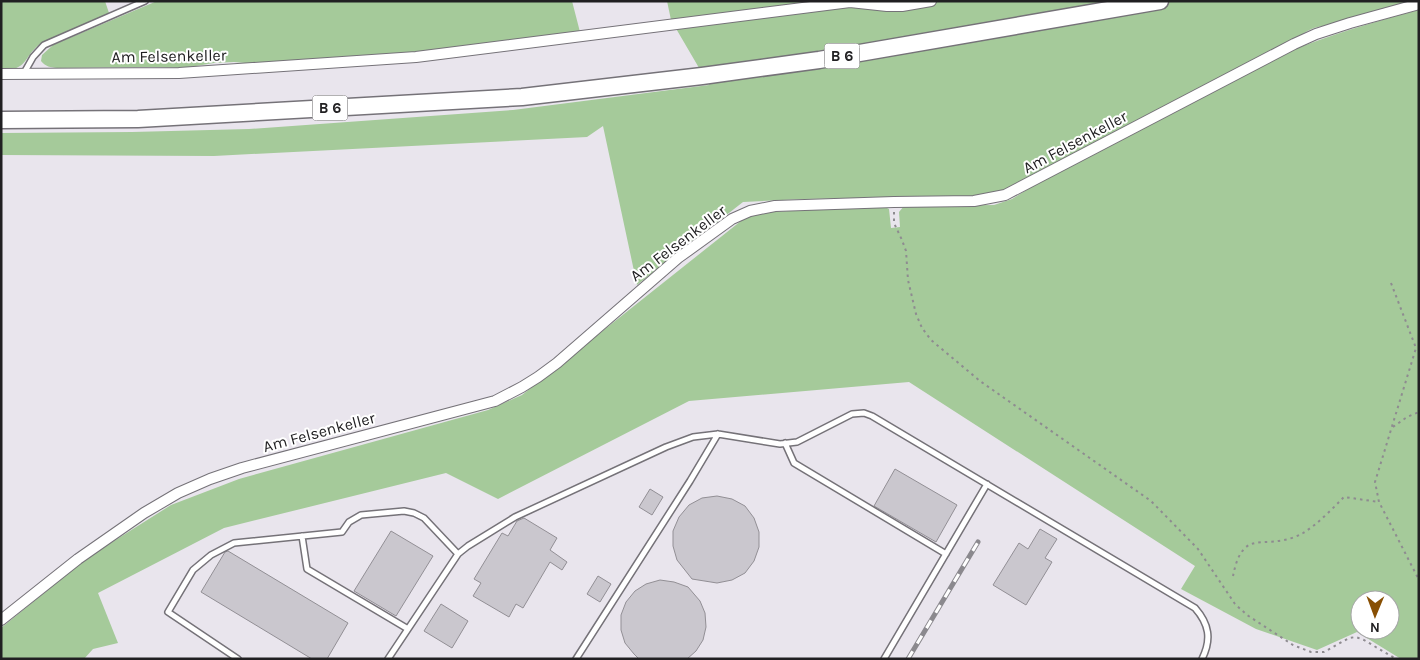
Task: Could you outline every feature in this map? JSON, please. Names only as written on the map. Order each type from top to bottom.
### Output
[{"type":"main road","name":"B 6","points":[[1,120],[138,118],[522,97],[819,60],[1160,1]]},
{"type":"street","name":"Am Felsenkeller","points":[[1,74],[179,73],[406,58],[696,23],[850,2],[902,6],[931,1]]},
{"type":"street","name":"Am Felsenkeller","points":[[1,620],[108,537],[178,493],[242,468],[495,401],[522,387],[557,363],[678,258],[732,219],[750,211],[775,206],[974,201],[1004,195],[1294,44],[1316,34],[1350,23],[1419,4]]},
{"type":"lane","points":[[24,74],[33,57],[44,45],[145,1]]},
{"type":"lane","points":[[388,659],[458,554],[515,517],[666,447],[693,437],[718,434],[780,444],[797,442],[852,414],[864,413],[1195,608],[1203,617],[1208,629],[1208,641],[1202,659]]},
{"type":"lane","points":[[576,659],[718,434]]},
{"type":"lane","points":[[785,443],[794,463],[946,554]]},
{"type":"lane","points":[[884,659],[987,484]]},
{"type":"lane","points":[[238,659],[168,612],[193,570],[211,556],[234,543],[342,532],[349,522],[361,515],[404,511],[424,518],[458,554]]},
{"type":"lane","points":[[302,536],[307,569],[408,629]]},
{"type":"path","points":[[894,202],[894,223],[906,251],[908,280],[916,314],[922,328],[932,340],[980,381],[1151,502],[1198,549],[1235,604],[1247,615],[1293,645],[1310,652],[1324,652],[1349,638],[1356,637],[1396,659]]},
{"type":"path","points":[[1391,283],[1416,348],[1375,482],[1379,502],[1419,580]]},
{"type":"path","points":[[1392,428],[1407,417],[1419,412]]},
{"type":"path","points":[[1233,576],[1237,560],[1245,547],[1257,542],[1292,538],[1304,532],[1344,497],[1379,502]]},
{"type":"green space","points":[[1,1],[105,1],[109,13],[40,44],[16,68],[1,70]]},
{"type":"green space","points":[[157,1],[572,1],[580,32],[423,52],[257,64],[214,63],[184,68],[57,68],[46,66],[41,61],[42,55],[53,45]]},
{"type":"green space","points":[[667,1],[1417,1],[1330,26],[1312,29],[1297,39],[1016,186],[1001,191],[958,197],[803,199],[743,202],[637,285],[603,126],[587,137],[214,156],[1,155],[1,133],[249,129],[513,110],[709,85],[671,20]]},
{"type":"green space","points":[[1419,10],[1419,659],[1401,659],[1370,640],[1400,640],[1400,590],[1350,590],[1350,635],[1317,650],[1256,629],[1181,589],[1195,566],[909,382],[689,401],[498,499],[446,473],[224,528],[98,593],[118,643],[93,649],[84,659],[1,659],[1,628],[87,558],[171,505],[239,479],[488,410],[522,395],[751,213],[883,206],[889,209],[891,228],[900,227],[899,212],[904,206],[994,205],[1012,199],[1051,175],[1285,53],[1368,24]]},
{"type":"building","points":[[895,469],[957,505],[936,542],[874,506]]},
{"type":"building","points":[[650,489],[663,497],[652,515],[639,507]]},
{"type":"building","points":[[717,496],[732,499],[745,506],[754,518],[759,532],[759,547],[754,561],[745,573],[732,580],[717,583],[692,579],[677,560],[673,546],[673,531],[679,517],[689,505],[702,498]]},
{"type":"building","points":[[524,518],[557,538],[550,550],[567,562],[562,570],[550,562],[523,608],[516,604],[509,617],[473,596],[481,583],[474,579],[502,533],[508,536],[517,521]]},
{"type":"building","points":[[1040,529],[1057,539],[1045,558],[1052,562],[1026,605],[993,585],[1019,543],[1028,549]]},
{"type":"building","points":[[391,531],[433,556],[396,616],[354,591]]},
{"type":"building","points":[[228,551],[348,623],[327,659],[312,659],[201,592],[225,552]]},
{"type":"building","points":[[598,576],[611,584],[600,602],[587,594]]},
{"type":"building","points":[[660,580],[688,587],[700,601],[705,613],[706,627],[703,640],[696,651],[687,659],[639,659],[625,643],[621,630],[621,615],[626,602],[635,591],[646,584]]},
{"type":"building","points":[[441,604],[468,621],[452,648],[424,631]]},
{"type":"railway","points":[[908,659],[978,542]]}]
